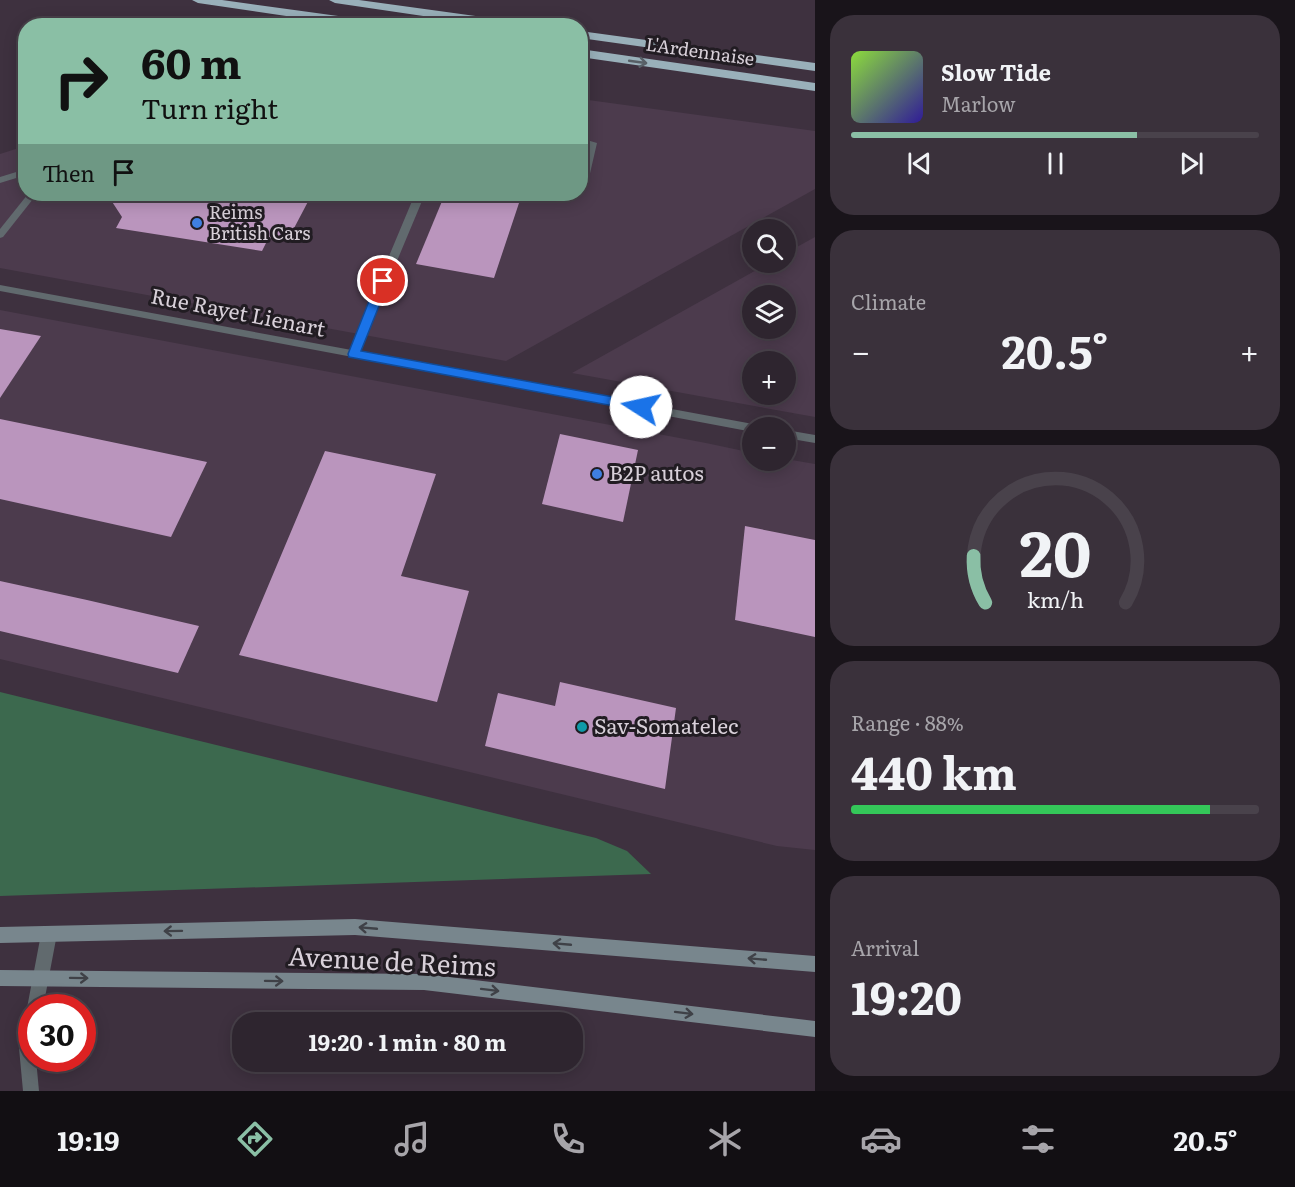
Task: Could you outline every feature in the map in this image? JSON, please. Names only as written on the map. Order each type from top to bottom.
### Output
[{"type":"highway","points":[[198,0],[325,18]]},
{"type":"highway","points":[[336,0],[463,18]]},
{"type":"highway","name":"L'Ardennaise","points":[[588,35],[815,67]]},
{"type":"highway","name":"L'Ardennaise","points":[[588,54],[815,87]]},
{"type":"main road","name":"Avenue de Reims","points":[[0,934],[354,927],[815,964]]},
{"type":"main road","name":"Avenue de Reims","points":[[0,978],[424,982],[815,1029]]},
{"type":"street","points":[[588,142],[593,143],[588,162]]},
{"type":"street","points":[[0,180],[18,174]]},
{"type":"street","points":[[0,235],[27,201]]},
{"type":"street","points":[[354,354],[417,201]]},
{"type":"street","name":"Rue Rayet Lienart","points":[[0,288],[742,426]]},
{"type":"street","points":[[796,436],[815,439]]},
{"type":"street","points":[[37,994],[49,934]]},
{"type":"street","points":[[29,1072],[31,1091]]},
{"type":"shaded area","points":[[588,100],[815,131],[815,189],[761,219],[742,219],[742,230],[506,361],[0,268],[0,154],[18,148],[18,201],[588,201]]},
{"type":"shaded area","points":[[815,237],[815,417],[749,405],[796,405],[796,351],[742,351],[742,404],[572,373],[751,273],[796,273],[796,247]]},
{"type":"shaded area","points":[[0,310],[742,451],[742,471],[796,471],[796,461],[815,464],[815,850],[777,846],[0,659]]},
{"type":"green space","points":[[0,692],[596,838],[627,851],[651,874],[0,896]]},
{"type":"building","name":"Reims British Cars","points":[[112,201],[308,201],[292,232],[268,239],[262,251],[116,228],[122,217]]},
{"type":"building","points":[[442,201],[520,201],[494,278],[416,264]]},
{"type":"building","points":[[0,329],[41,336],[0,398]]},
{"type":"building","points":[[0,419],[207,462],[171,537],[0,499]]},
{"type":"building","points":[[560,434],[638,450],[623,522],[542,504]]},
{"type":"building","points":[[325,451],[436,474],[401,576],[469,591],[437,702],[239,655]]},
{"type":"building","points":[[745,526],[815,540],[815,637],[735,620]]},
{"type":"building","points":[[0,581],[199,626],[178,673],[0,631]]},
{"type":"building","name":"Sav-Somatelec","points":[[560,682],[676,708],[665,789],[485,746],[498,693],[555,706]]},
{"type":"place","name":"Reims British Cars","points":[[197,223]]},
{"type":"place","name":"B2P autos","points":[[597,474]]},
{"type":"place","name":"Sav-Somatelec","points":[[582,727]]},
{"type":"route","points":[[383,281],[354,354],[641,407]]}]
